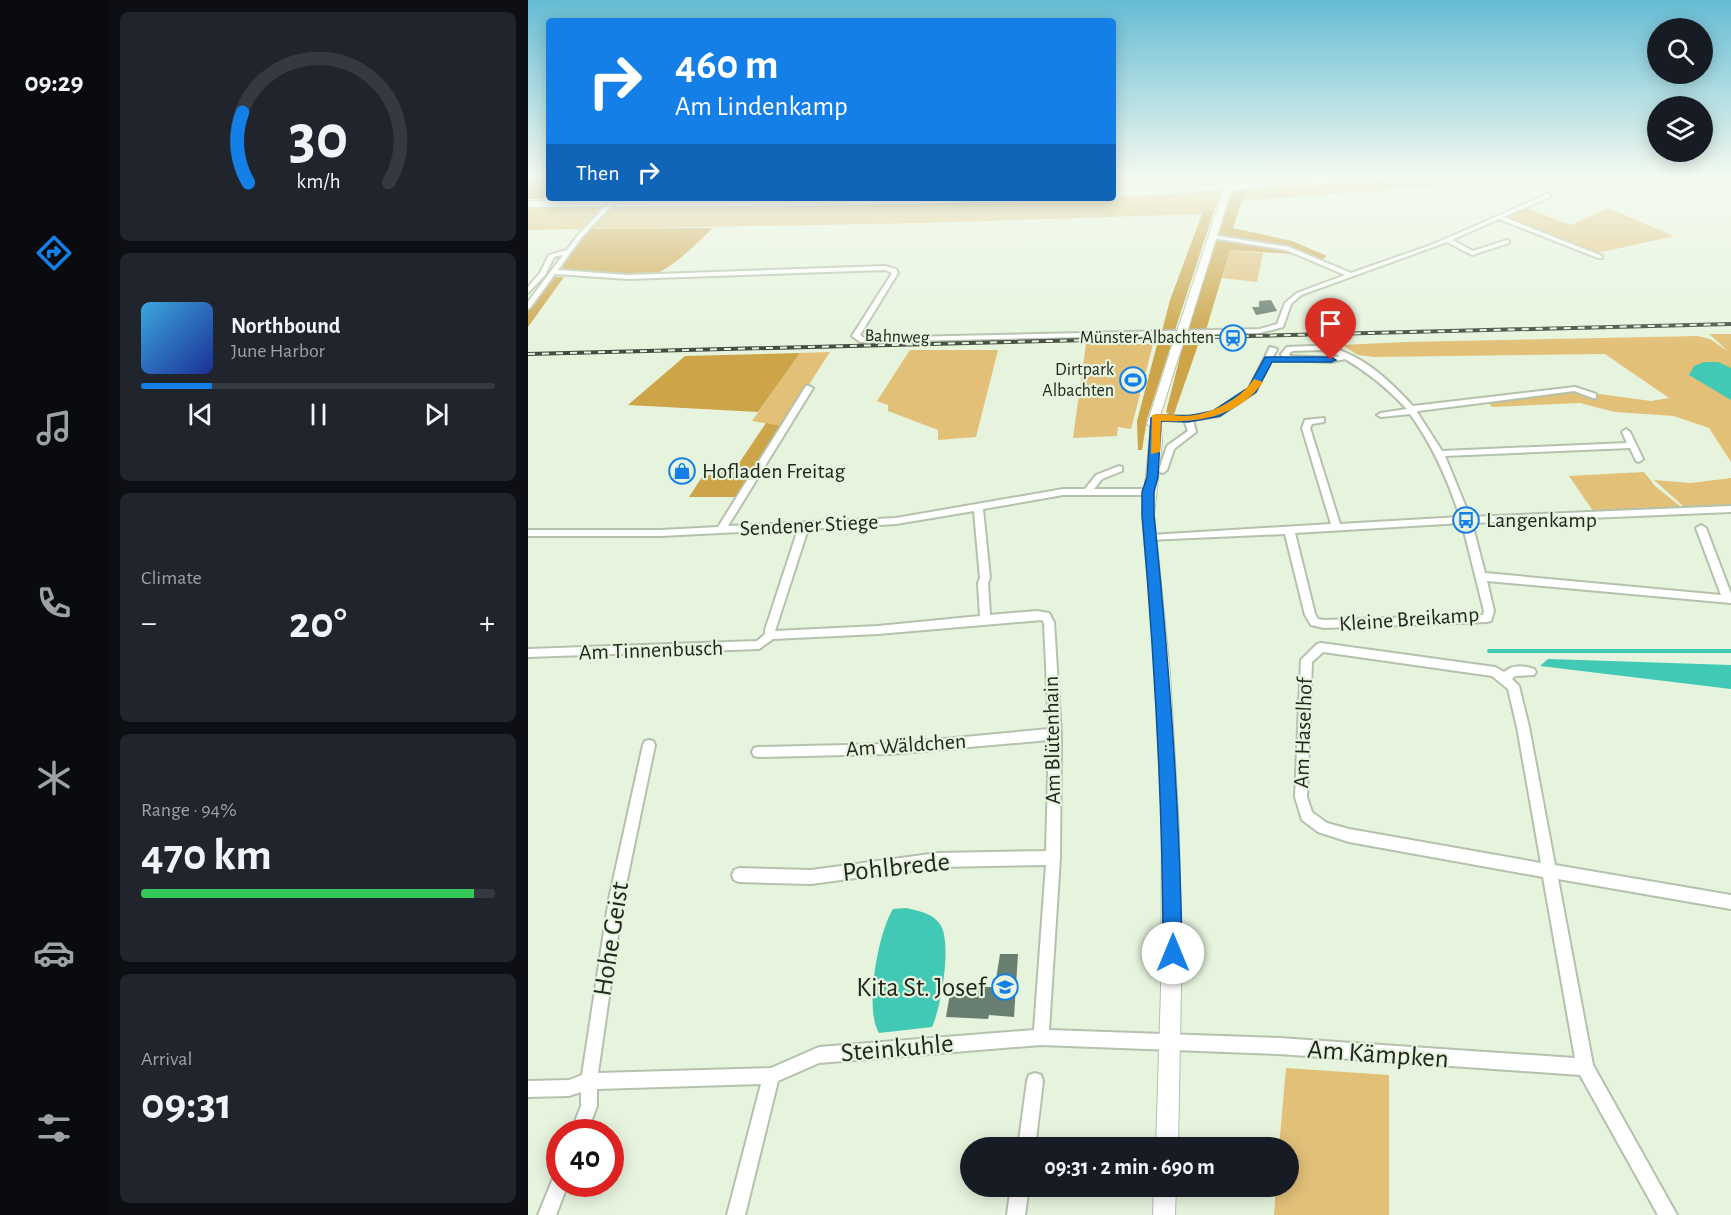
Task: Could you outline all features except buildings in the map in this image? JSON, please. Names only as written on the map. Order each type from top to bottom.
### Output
[{"type":"street","points":[[528,307],[584,234]]},
{"type":"street","points":[[1167,1137],[1171,1042],[1172,830],[1164,679],[1148,490],[1153,477],[1156,418],[1175,352],[1213,236],[1287,248],[1350,274],[1461,234]]},
{"type":"street","points":[[1541,234],[1600,257]]},
{"type":"street","points":[[1447,240],[1472,254],[1507,242]]},
{"type":"street","points":[[528,291],[543,274],[551,256],[570,251]]},
{"type":"street","name":"Bahnweg","points":[[555,272],[628,277],[885,268],[894,270],[895,273],[856,336],[863,340],[1270,330],[1280,325],[1288,303],[1299,294],[1350,274]]},
{"type":"street","points":[[1269,359],[1287,358],[1285,352],[1290,349],[1322,348],[1347,356],[1383,379],[1413,410],[1439,454],[1466,520]]},
{"type":"street","points":[[1156,418],[1188,419],[1216,414],[1252,390],[1273,349]]},
{"type":"street","points":[[721,530],[809,388]]},
{"type":"street","points":[[1381,415],[1575,389],[1593,396]]},
{"type":"street","points":[[1163,470],[1170,448],[1192,432],[1188,419]]},
{"type":"street","points":[[1321,420],[1308,422],[1306,428],[1337,528]]},
{"type":"street","points":[[1626,432],[1639,459]]},
{"type":"street","points":[[1439,454],[1633,445]]},
{"type":"street","points":[[1088,491],[1099,477],[1119,469]]},
{"type":"street","name":"Sendener Stiege","points":[[528,533],[721,530],[896,521],[1049,493],[1148,490]]},
{"type":"street","points":[[978,507],[986,620]]},
{"type":"street","points":[[1151,538],[1466,520],[1731,509]]},
{"type":"street","name":"Kleine Breikamp","points":[[1289,530],[1310,615],[1320,623],[1483,619],[1487,618],[1489,611],[1466,520]]},
{"type":"street","points":[[771,635],[770,630],[804,525]]},
{"type":"street","name":"Kleine Breikamp","points":[[1482,577],[1730,603],[1701,528]]},
{"type":"street","name":"Am Blütenhain","points":[[986,620],[1037,615],[1045,616],[1049,622],[1055,734],[1053,858],[1041,1037]]},
{"type":"street","name":"Am Tinnenbusch","points":[[528,653],[748,647],[763,643],[771,635],[844,632],[986,620]]},
{"type":"street","name":"Am Haselhof","points":[[1530,672],[1509,675],[1321,647],[1307,660],[1301,797],[1303,807],[1314,822],[1335,832],[1548,870]]},
{"type":"street","points":[[1509,675],[1523,727],[1585,1067],[1668,1215]]},
{"type":"street","name":"Am Wäldchen","points":[[758,752],[889,749],[1055,734]]},
{"type":"street","name":"Hohe Geist","points":[[584,1119],[589,1106],[589,1081],[616,899],[649,745]]},
{"type":"street","name":"Pohlbrede","points":[[739,875],[811,877],[938,860],[1053,858]]},
{"type":"street","points":[[1548,870],[1731,902]]},
{"type":"street","name":"Steinkuhle","points":[[771,1076],[819,1055],[1041,1037],[1171,1042]]},
{"type":"street","name":"Am Kämpken","points":[[1171,1042],[1290,1047],[1585,1067]]},
{"type":"street","points":[[528,1089],[569,1088],[589,1081],[771,1076],[736,1215]]},
{"type":"street","points":[[1027,1137],[1035,1081]]},
{"type":"street","points":[[547,1215],[554,1197]]},
{"type":"street","points":[[1016,1215],[1018,1197]]},
{"type":"street","points":[[1164,1215],[1165,1197]]},
{"type":"shaded area","points":[[585,234],[707,234],[678,260],[654,275],[607,275],[578,272],[560,267]]},
{"type":"shaded area","points":[[1195,234],[1207,234],[1175,330],[1162,331],[1170,300]]},
{"type":"shaded area","points":[[1219,234],[1259,234],[1292,241],[1327,256],[1318,263],[1291,254],[1230,250],[1206,330],[1188,330]]},
{"type":"shaded area","points":[[1550,234],[1669,234],[1674,236],[1598,253]]},
{"type":"shaded area","points":[[1230,250],[1263,253],[1257,282],[1222,278]]},
{"type":"shaded area","points":[[554,277],[564,277],[528,327],[528,311]]},
{"type":"shaded area","points":[[1709,334],[1731,334],[1731,462],[1709,428],[1674,416],[1615,412],[1580,403],[1492,407],[1488,402],[1578,391],[1651,401],[1669,398],[1605,354],[1375,357],[1358,355],[1342,345],[1698,336],[1710,339],[1729,352]]},
{"type":"shaded area","points":[[1086,344],[1153,344],[1131,429],[1118,427],[1117,436],[1073,438]]},
{"type":"shaded area","points":[[1157,345],[1171,345],[1147,419],[1142,450],[1138,450],[1137,421]]},
{"type":"shaded area","points":[[1183,345],[1198,345],[1173,417],[1166,412]]},
{"type":"shaded area","points":[[910,350],[998,350],[976,437],[938,440],[938,430],[888,411],[888,405],[877,401]]},
{"type":"shaded area","points":[[830,352],[782,426],[752,421],[800,353]]},
{"type":"shaded area","points":[[800,353],[758,412],[628,405],[685,356]]},
{"type":"shaded area","points":[[766,423],[782,426],[736,497],[689,497],[702,477],[735,469]]},
{"type":"shaded area","points":[[1644,472],[1655,486],[1681,507],[1593,511],[1569,476]]},
{"type":"shaded area","points":[[1731,478],[1731,514],[1692,514],[1654,480],[1691,483]]},
{"type":"shaded area","points":[[1286,1068],[1389,1075],[1389,1215],[1274,1215],[1275,1197],[1299,1197],[1299,1137],[1280,1137]]},
{"type":"water","points":[[1704,362],[1718,362],[1731,368],[1731,400],[1689,375],[1694,366]]},
{"type":"water","points":[[1548,659],[1731,665],[1731,689],[1540,666]]},
{"type":"water","points":[[906,908],[932,916],[942,928],[946,950],[939,1006],[932,1027],[879,1033],[873,1007],[878,952],[887,920],[893,909]]},
{"type":"waterway","points":[[1489,651],[1731,651]]},
{"type":"railway","points":[[528,354],[1731,324]]},
{"type":"slow traffic","points":[[1155,452],[1158,428],[1156,418],[1188,419],[1216,414],[1252,390],[1258,382]]},
{"type":"place","name":"Münster-Albachten","points":[[1233,338]]},
{"type":"place","name":"Dirtpark Albachten","points":[[1133,380]]},
{"type":"place","name":"Hofladen Freitag","points":[[682,471]]},
{"type":"place","name":"Langenkamp","points":[[1466,520]]},
{"type":"place","name":"Kita St. Josef","points":[[1005,987]]},
{"type":"route","points":[[1173,953],[1172,830],[1164,679],[1148,515],[1148,488],[1153,477],[1158,428],[1156,418],[1188,419],[1216,414],[1252,390],[1269,359],[1331,360]]}]
